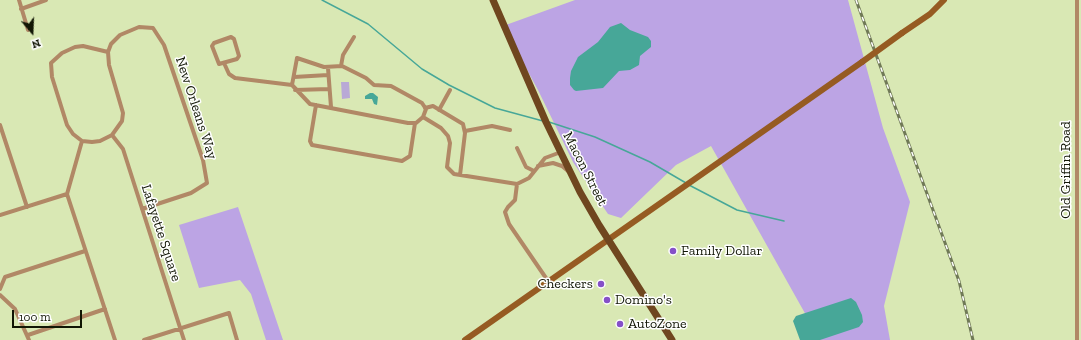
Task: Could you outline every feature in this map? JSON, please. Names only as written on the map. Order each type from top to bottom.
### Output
[{"type":"main road","name":"Macon Street","points":[[493,0],[571,174],[608,240],[672,340]]},
{"type":"main road","points":[[465,340],[930,14],[944,0]]},
{"type":"street","points":[[19,0],[28,30]]},
{"type":"street","points":[[21,9],[46,0]]},
{"type":"street","name":"Old Griffin Road","points":[[1077,0],[1079,129],[1078,340]]},
{"type":"street","name":"New Orleans Way","points":[[108,52],[111,44],[120,35],[140,27],[153,28],[164,45],[203,160],[207,183],[191,193],[142,210]]},
{"type":"street","points":[[231,37],[234,39],[239,56],[224,63],[219,64],[217,62],[212,46],[214,43],[231,37]]},
{"type":"street","points":[[341,66],[343,55],[354,37]]},
{"type":"street","points":[[75,47],[95,48],[108,52],[108,58],[123,113],[122,121],[112,135],[100,140],[82,141],[73,134],[67,125],[54,87],[51,63],[62,53],[75,47]]},
{"type":"street","points":[[316,105],[310,140],[312,145],[402,162],[410,156],[415,123],[423,117],[424,108],[418,100],[394,88],[374,85],[353,71],[341,66],[328,68],[297,58],[292,85],[295,90],[310,104],[331,107],[415,123]]},
{"type":"street","points":[[224,63],[229,74],[235,78],[292,85]]},
{"type":"street","points":[[328,68],[331,107]]},
{"type":"street","points":[[294,76],[328,74]]},
{"type":"street","points":[[295,90],[329,89]]},
{"type":"street","points":[[439,110],[450,90]]},
{"type":"street","points":[[424,108],[433,106],[463,124],[465,131],[460,175]]},
{"type":"street","points":[[423,117],[441,128],[448,136],[450,143],[447,167],[449,171],[460,175],[517,184],[529,178],[537,166],[545,158],[561,152]]},
{"type":"street","points":[[0,125],[27,207]]},
{"type":"street","points":[[465,131],[492,126],[510,130]]},
{"type":"street","name":"Lafayette Square","points":[[112,135],[123,149],[184,340]]},
{"type":"street","points":[[82,141],[67,194],[115,340]]},
{"type":"street","points":[[516,148],[526,167],[534,171]]},
{"type":"street","points":[[537,166],[558,164],[571,174]]},
{"type":"street","points":[[517,184],[515,200],[505,212],[509,224],[548,281]]},
{"type":"street","points":[[0,216],[67,194]]},
{"type":"street","points":[[0,289],[2,277],[85,251]]},
{"type":"street","points":[[0,295],[15,309],[30,340]]},
{"type":"street","points":[[28,335],[105,309]]},
{"type":"street","points":[[144,340],[229,313],[237,340]]},
{"type":"shaded area","points":[[575,0],[848,0],[883,128],[910,202],[884,306],[890,340],[820,340],[711,146],[676,165],[621,218],[608,214],[573,162],[538,90],[503,26]]},
{"type":"shaded area","points":[[341,82],[349,82],[350,98],[342,99]]},
{"type":"shaded area","points":[[238,207],[283,340],[266,340],[251,294],[240,280],[199,288],[179,225]]},
{"type":"water","points":[[621,23],[630,30],[648,37],[651,41],[651,47],[640,56],[639,65],[630,70],[619,71],[603,88],[574,90],[570,85],[570,78],[571,71],[578,57],[598,42],[610,27]]},
{"type":"water","points":[[373,93],[378,97],[377,105],[374,104],[372,99],[365,99],[365,96]]},
{"type":"water","points":[[851,298],[856,302],[862,315],[863,322],[859,327],[820,340],[800,340],[793,321],[796,316]]},
{"type":"waterway","points":[[322,0],[368,24],[422,69],[449,85],[495,108],[543,121]]},
{"type":"waterway","points":[[549,122],[595,137],[650,162],[686,183]]},
{"type":"waterway","points":[[689,185],[737,210],[784,221]]},
{"type":"railway","points":[[856,0],[959,281],[973,340]]},
{"type":"place","name":"Family Dollar","points":[[673,251]]},
{"type":"place","name":"Checkers","points":[[601,284]]},
{"type":"place","name":"Domino's","points":[[607,300]]},
{"type":"place","name":"AutoZone","points":[[620,324]]}]
